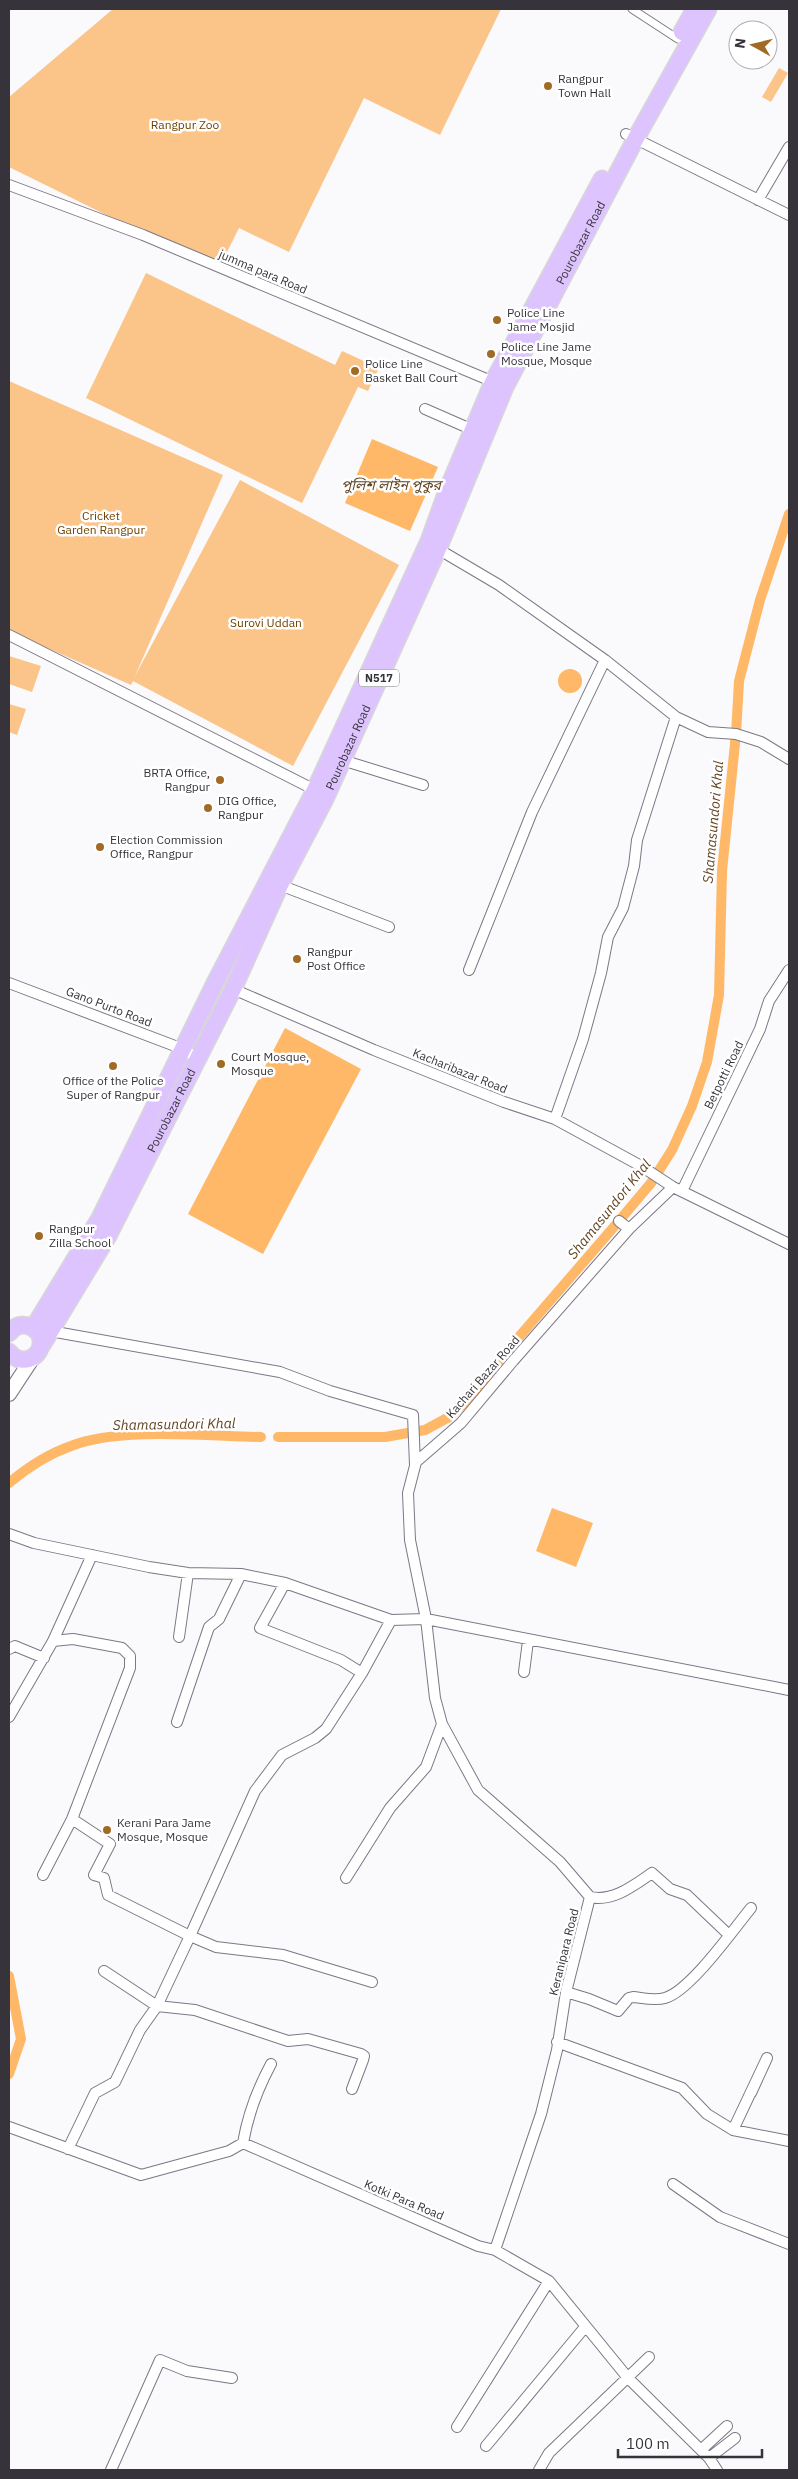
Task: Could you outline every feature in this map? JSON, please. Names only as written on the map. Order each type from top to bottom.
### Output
[{"type":"highway","name":"Pourobazar Road","points":[[34,1328],[100,1218],[183,1048],[315,790],[429,541],[473,430],[631,136],[678,39],[695,9]]},
{"type":"highway","name":"Pourobazar Road","points":[[631,136],[708,9]]},
{"type":"highway","name":"Pourobazar Road","points":[[46,1338],[108,1236],[233,989],[280,884],[325,798],[438,549],[499,384]]},
{"type":"highway","points":[[10,1330],[19,1325],[34,1328],[46,1338]]},
{"type":"highway","name":"N517","points":[[32,1359],[37,1356],[46,1338]]},
{"type":"highway","points":[[11,1355],[20,1360],[32,1359]]},
{"type":"main road","points":[[11,1355],[12,1390]]},
{"type":"main road","points":[[12,1390],[32,1359]]},
{"type":"street","points":[[632,9],[678,39]]},
{"type":"street","points":[[631,136],[789,215]]},
{"type":"street","points":[[758,200],[789,148]]},
{"type":"street","name":"jumma para Road","points":[[9,185],[143,235],[499,384]]},
{"type":"street","points":[[426,409],[473,430]]},
{"type":"street","points":[[438,549],[498,586],[604,660],[676,717],[708,732],[736,734],[761,742],[789,759]]},
{"type":"street","points":[[9,635],[315,790]]},
{"type":"street","points":[[469,970],[532,812],[604,660]]},
{"type":"street","points":[[555,1119],[584,1039],[608,937],[623,908],[634,866],[636,840],[676,717]]},
{"type":"street","points":[[342,760],[422,785]]},
{"type":"street","points":[[280,884],[389,927]]},
{"type":"street","name":"Betpotti Road","points":[[678,1189],[760,1029],[769,1001],[786,981],[789,970]]},
{"type":"street","name":"Gano Purto Road","points":[[9,983],[183,1048],[198,1059]]},
{"type":"street","name":"Kacharibazar Road","points":[[233,989],[374,1050],[504,1102],[555,1119],[641,1166],[678,1189],[789,1244]]},
{"type":"street","name":"Kachari Bazar Road","points":[[415,1465],[461,1423],[629,1229],[678,1189]]},
{"type":"street","points":[[619,1221],[629,1229]]},
{"type":"street","points":[[570,1278],[578,1286]]},
{"type":"street","points":[[46,1338],[280,1372],[330,1391],[413,1415],[415,1465],[408,1494],[410,1540],[426,1624]]},
{"type":"street","points":[[505,1353],[513,1361]]},
{"type":"street","points":[[9,1534],[34,1543],[188,1573],[241,1574],[285,1583],[391,1620],[528,1641],[789,1690]]},
{"type":"street","points":[[9,1717],[53,1641],[92,1555]]},
{"type":"street","points":[[179,1636],[188,1573]]},
{"type":"street","points":[[176,1722],[209,1627],[219,1619],[241,1574]]},
{"type":"street","points":[[285,1583],[260,1628],[341,1660],[362,1673]]},
{"type":"street","points":[[68,2149],[95,2093],[115,2082],[140,2030],[157,2006],[255,1791],[282,1755],[315,1738],[326,1729],[362,1673],[391,1620]]},
{"type":"street","name":"Keranipara Road","points":[[426,1624],[435,1698],[442,1724],[478,1790],[560,1862],[590,1897],[566,1992],[542,2114],[495,2250]]},
{"type":"street","points":[[43,1875],[72,1820],[130,1668],[130,1656],[122,1648],[73,1639],[53,1641]]},
{"type":"street","points":[[524,1672],[528,1641]]},
{"type":"street","points":[[9,1649],[15,1646],[44,1658]]},
{"type":"street","points":[[346,1878],[390,1808],[426,1768],[442,1724]]},
{"type":"street","points":[[72,1820],[110,1844],[94,1875],[104,1878],[108,1895],[216,1947],[283,1954],[372,1982]]},
{"type":"street","points":[[590,1897],[603,1900],[631,1888],[652,1874],[670,1889],[687,1895],[729,1935]]},
{"type":"street","points":[[566,1992],[589,1999],[618,2012],[629,1998],[666,1998],[678,1992],[710,1960],[750,1908]]},
{"type":"street","points":[[104,1971],[157,2006],[194,2010],[288,2041],[308,2039],[361,2054],[364,2056],[363,2060],[352,2088]]},
{"type":"street","points":[[557,2042],[682,2088],[707,2114],[734,2130],[789,2141]]},
{"type":"street","points":[[734,2130],[766,2058],[750,2094]]},
{"type":"street","points":[[9,2126],[141,2175],[229,2151],[243,2142],[248,2115],[258,2088],[271,2064]]},
{"type":"street","name":"Kotki Para Road","points":[[243,2142],[478,2246],[495,2250],[550,2281],[585,2327],[628,2378],[709,2458],[717,2470]]},
{"type":"street","points":[[673,2184],[720,2217],[789,2244]]},
{"type":"street","points":[[457,2427],[550,2281]]},
{"type":"street","points":[[486,2446],[585,2327]]},
{"type":"street","points":[[539,2470],[549,2453],[649,2357]]},
{"type":"street","points":[[111,2470],[160,2360],[187,2370],[232,2378]]},
{"type":"street","points":[[701,2450],[727,2426]]},
{"type":"street","points":[[709,2458],[735,2438]]},
{"type":"green space","name":"Rangpur Zoo","points":[[113,9],[501,9],[440,135],[364,98],[289,252],[239,228],[218,270],[9,167],[9,97]]},
{"type":"green space","points":[[779,68],[788,73],[771,102],[762,97]]},
{"type":"green space","points":[[146,273],[335,365],[342,351],[379,368],[368,391],[358,387],[302,503],[86,398]]},
{"type":"green space","points":[[9,381],[223,475],[135,676],[240,480],[399,565],[293,766],[133,681],[131,685],[9,631]]},
{"type":"green space","points":[[9,656],[41,666],[32,692],[9,684]]},
{"type":"green space","points":[[9,704],[26,709],[17,735],[9,732]]},
{"type":"water","name":"পুলিশ লাইন পুকুর","points":[[372,439],[438,467],[410,531],[345,503]]},
{"type":"water","points":[[570,669],[578,673],[582,681],[578,689],[570,693],[562,689],[558,681],[562,673]]},
{"type":"water","points":[[285,1028],[361,1069],[263,1254],[188,1214]]},
{"type":"water","points":[[552,1508],[593,1523],[576,1567],[536,1551]]},
{"type":"waterway","name":"Shamasundori Khal","points":[[278,1437],[385,1437],[425,1430],[449,1417],[472,1396],[505,1353],[651,1183],[672,1150],[692,1106],[707,1062],[719,995],[722,871],[736,734],[739,681],[760,600],[789,514]]},
{"type":"waterway","name":"Shamasundori Khal","points":[[9,1483],[46,1457],[91,1440],[114,1436],[164,1434],[261,1437]]},
{"type":"waterway","name":"Shamasundori Khal","points":[[9,1976],[21,2039],[9,2074]]},
{"type":"place","name":"Rangpur Town Hall","points":[[548,86]]},
{"type":"place","name":"Police Line Jame Mosjid","points":[[497,320]]},
{"type":"place","name":"Police Line Jame Mosque, Mosque","points":[[491,354]]},
{"type":"place","name":"Police Line Basket Ball Court","points":[[355,371]]},
{"type":"place","name":"BRTA Office, Rangpur","points":[[220,780]]},
{"type":"place","name":"DIG Office, Rangpur","points":[[208,808]]},
{"type":"place","name":"Election Commission Office, Rangpur","points":[[100,847]]},
{"type":"place","name":"Rangpur Post Office","points":[[297,959]]},
{"type":"place","name":"Court Mosque, Mosque","points":[[221,1064]]},
{"type":"place","name":"Office of the Police Super of Rangpur","points":[[113,1066]]},
{"type":"place","name":"Rangpur Zilla School","points":[[39,1236]]},
{"type":"place","name":"Kerani Para Jame Mosque, Mosque","points":[[107,1830]]},
{"type":"park label","name":"Cricket Garden Rangpur","points":[[101,523]]},
{"type":"park label","name":"Surovi Uddan","points":[[266,623]]}]
